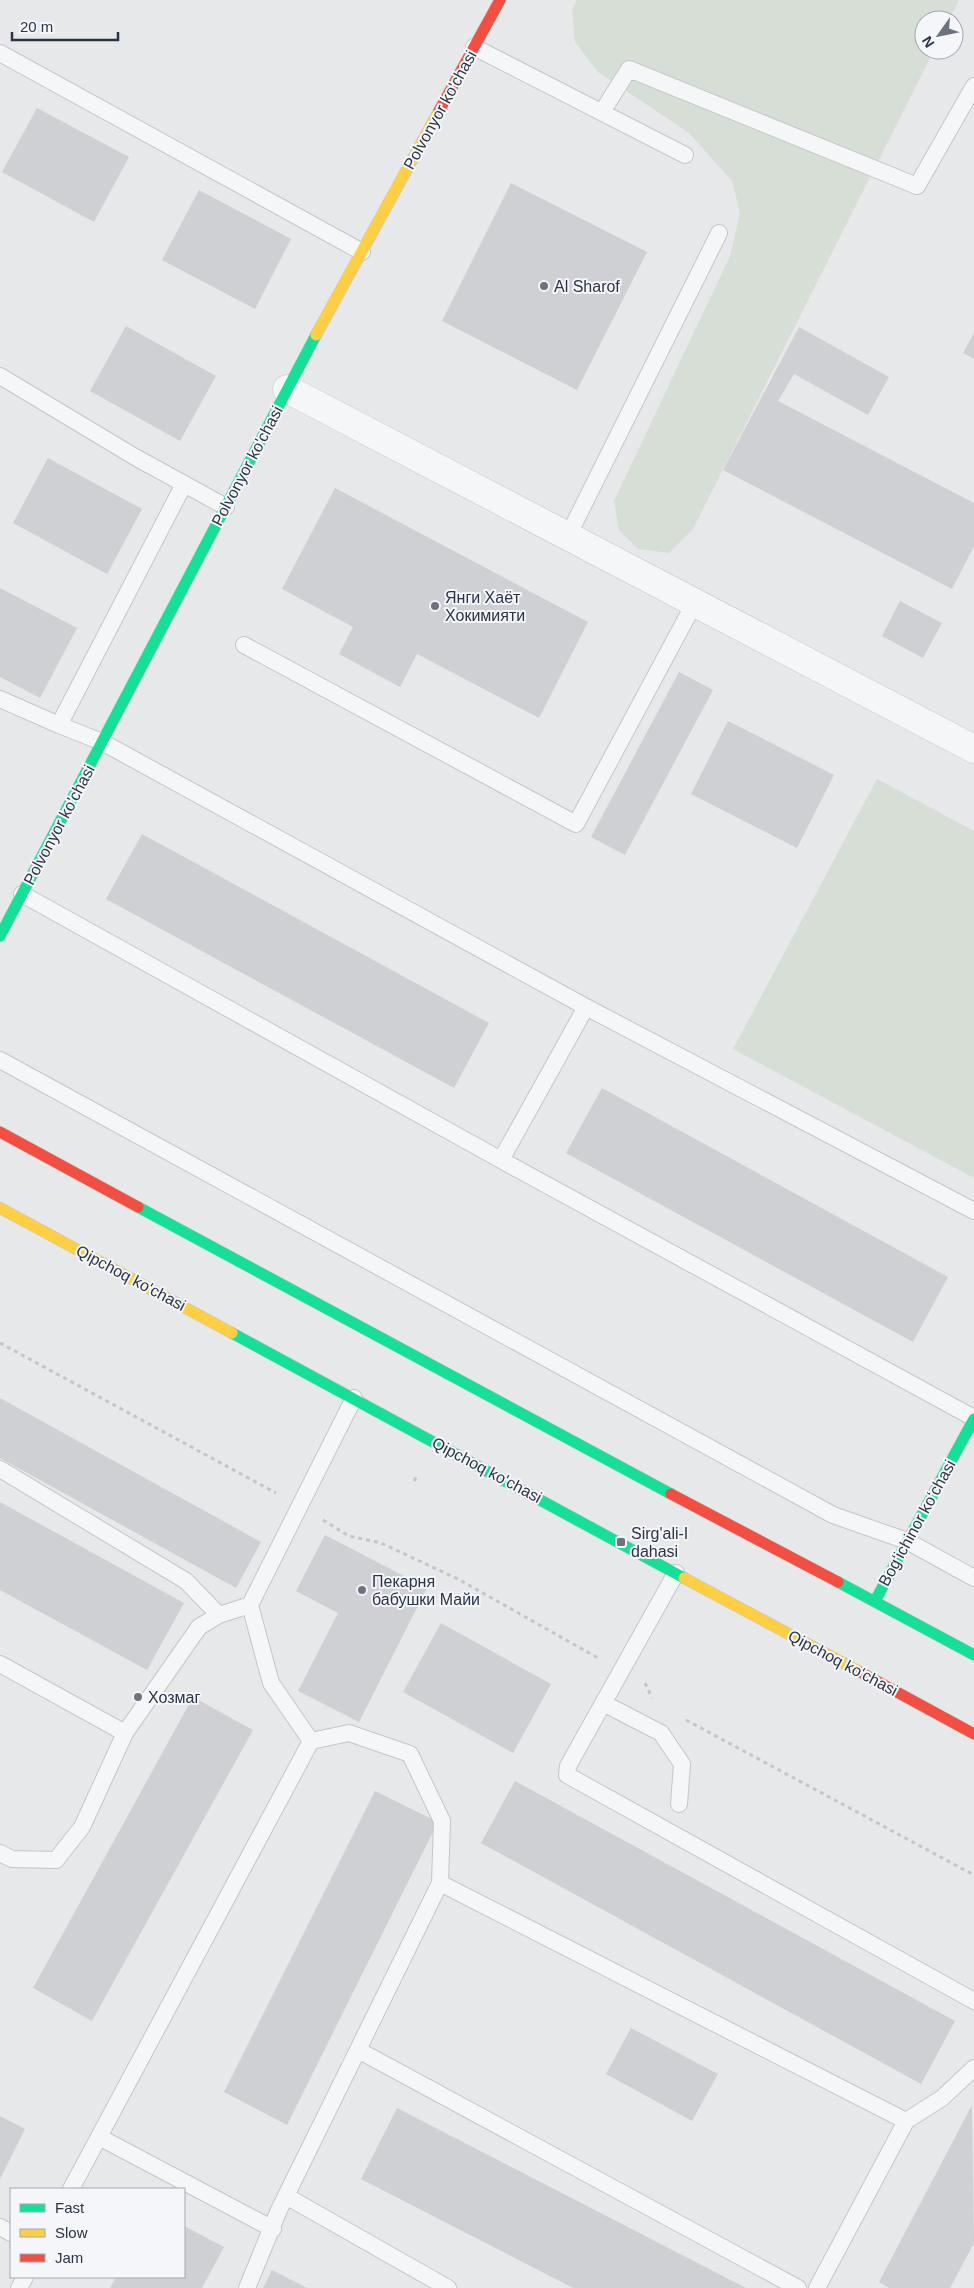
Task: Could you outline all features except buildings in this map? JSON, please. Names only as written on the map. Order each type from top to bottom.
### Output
[{"type":"main road","name":"Polvonyor ko'chasi","points":[[1,932],[287,389],[500,0]]},
{"type":"main road","points":[[0,1132],[457,1380],[974,1655]]},
{"type":"main road","name":"Qipchoq ko'chasi","points":[[0,1208],[974,1734]]},
{"type":"main road","name":"Bogʻichinor koʻchasi","points":[[875,1601],[974,1418]]},
{"type":"street","points":[[287,389],[974,749]]},
{"type":"lane","points":[[474,47],[685,155]]},
{"type":"lane","points":[[0,53],[362,252]]},
{"type":"lane","points":[[602,112],[629,69],[917,186],[974,86]]},
{"type":"lane","points":[[568,536],[719,233]]},
{"type":"lane","points":[[0,376],[226,507]]},
{"type":"lane","points":[[59,725],[184,484]]},
{"type":"lane","points":[[244,644],[576,824],[695,602]]},
{"type":"lane","points":[[0,699],[102,742],[586,1007],[974,1211]]},
{"type":"lane","points":[[22,894],[501,1160],[974,1418]]},
{"type":"lane","points":[[501,1160],[586,1007]]},
{"type":"lane","points":[[0,1060],[833,1515],[907,1541],[974,1578]]},
{"type":"lane","points":[[311,1741],[271,1683],[250,1605],[354,1398]]},
{"type":"lane","points":[[0,1469],[186,1581],[219,1615]]},
{"type":"lane","points":[[676,1573],[568,1766],[567,1775],[573,1781],[974,2001]]},
{"type":"lane","points":[[0,1853],[12,1859],[56,1860],[82,1827],[125,1733],[200,1627],[219,1615],[250,1605]]},
{"type":"lane","points":[[0,1664],[125,1733]]},
{"type":"lane","points":[[603,1703],[661,1733],[682,1764],[679,1804]]},
{"type":"lane","points":[[72,2188],[311,1741],[349,1732],[410,1754],[442,1821],[440,1883],[286,2196],[247,2288]]},
{"type":"lane","points":[[440,1883],[906,2121]]},
{"type":"lane","points":[[358,2050],[798,2288]]},
{"type":"lane","points":[[817,2288],[906,2121],[942,2098],[974,2068]]},
{"type":"lane","points":[[99,2137],[272,2229]]},
{"type":"lane","points":[[286,2196],[448,2288]]},
{"type":"path","points":[[0,1343],[300,1506],[349,1536],[381,1543],[458,1579],[645,1683],[655,1704]]},
{"type":"path","points":[[414,1481],[418,1474]]},
{"type":"path","points":[[681,1718],[974,1874]]},
{"type":"shaded area","points":[[577,0],[959,0],[954,10],[914,10],[914,60],[929,60],[693,529],[669,553],[638,549],[619,530],[614,501],[730,256],[740,213],[732,181],[689,133],[598,72],[575,42],[572,10]]},
{"type":"shaded area","points":[[877,779],[974,831],[974,1178],[733,1049]]},
{"type":"traffic: fast","points":[[0,936],[316,335]]},
{"type":"traffic: fast","points":[[138,1207],[671,1494]]},
{"type":"traffic: fast","points":[[232,1333],[684,1578]]},
{"type":"traffic: fast","points":[[875,1601],[974,1419]]},
{"type":"traffic: fast","points":[[838,1582],[974,1655]]},
{"type":"traffic: slow","points":[[316,335],[439,111]]},
{"type":"traffic: slow","points":[[0,1208],[232,1333]]},
{"type":"traffic: slow","points":[[684,1578],[860,1672]]},
{"type":"traffic: jam","points":[[439,111],[500,0]]},
{"type":"traffic: jam","points":[[0,1132],[138,1207]]},
{"type":"traffic: jam","points":[[671,1494],[838,1582]]},
{"type":"traffic: jam","points":[[860,1672],[974,1734]]},
{"type":"place","name":"Al Sharof","points":[[544,286]]},
{"type":"place","name":"Янги Хаёт Хокимияти","points":[[435,606]]},
{"type":"place","name":"Sirg'ali-I dahasi","points":[[621,1542]]},
{"type":"place","name":"Пекарня бабушки Майи","points":[[362,1590]]},
{"type":"place","name":"Хозмаг","points":[[138,1697]]}]
